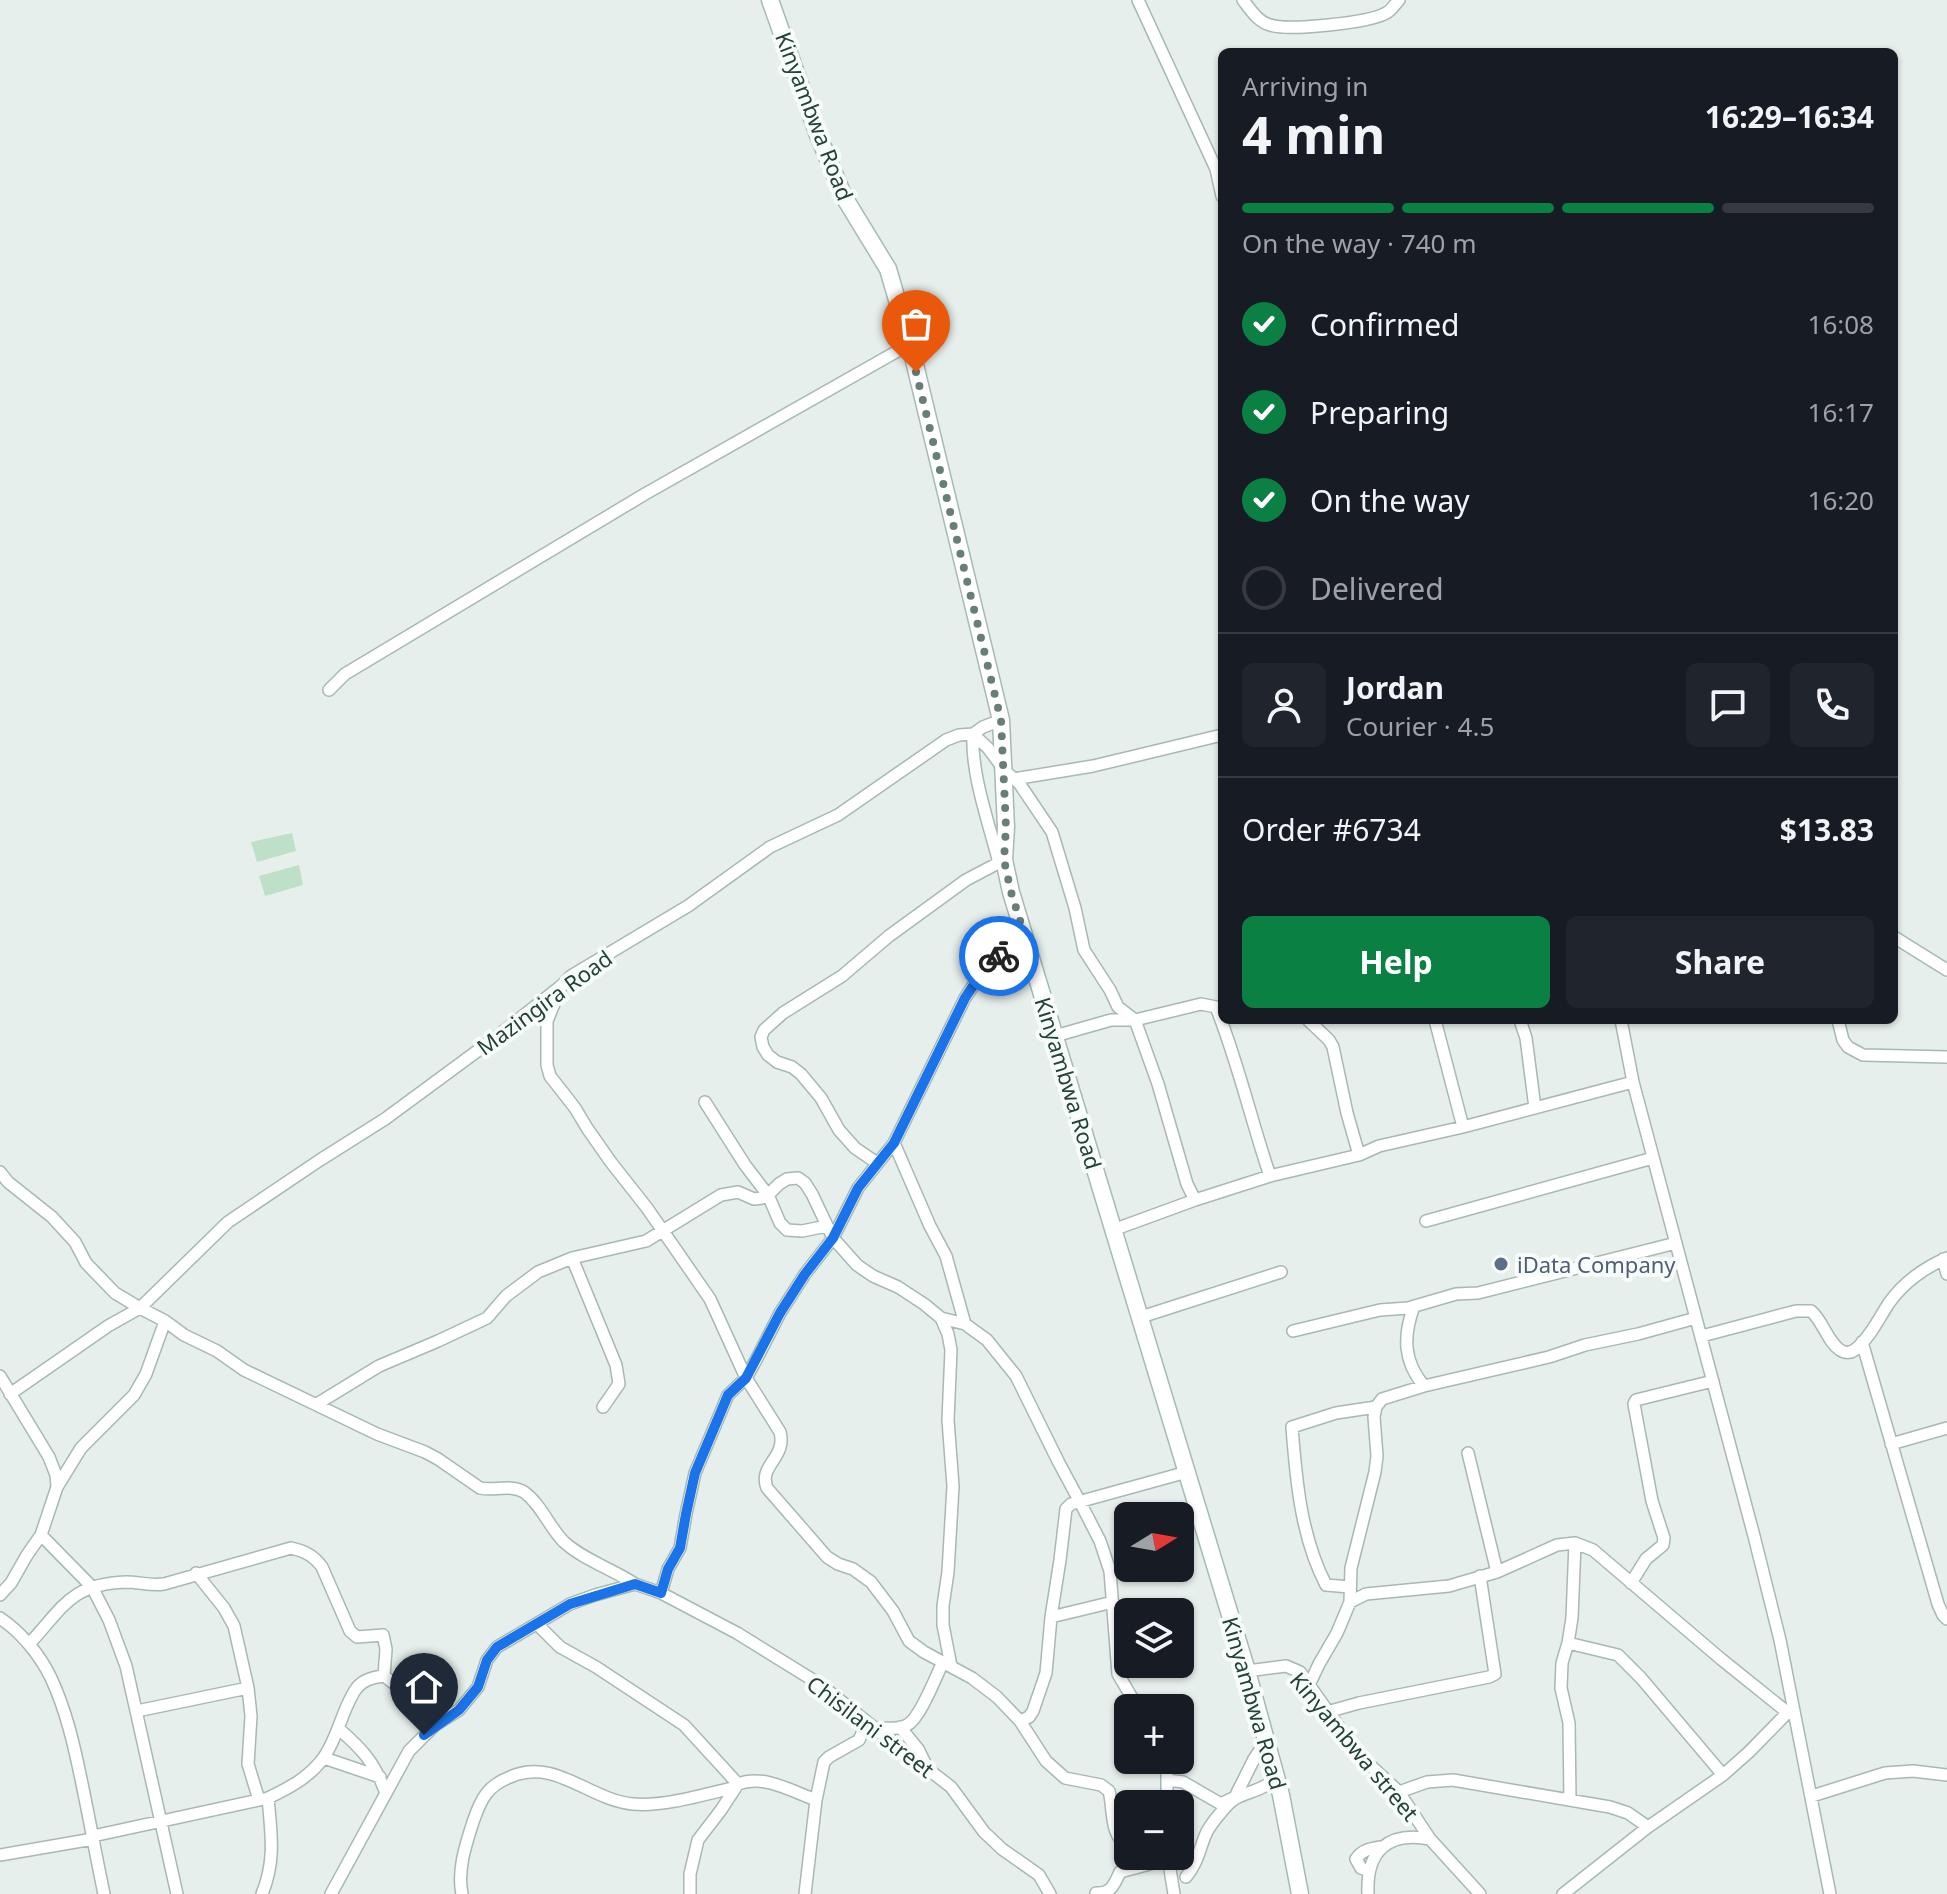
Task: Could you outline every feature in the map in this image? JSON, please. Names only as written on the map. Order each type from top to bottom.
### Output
[{"type":"street","name":"Kinyambwa Road","points":[[770,0],[818,135],[844,197],[888,269],[910,344],[1001,720],[1009,775],[1002,861],[1247,1671],[1276,1777],[1300,1894]]},
{"type":"street","points":[[1138,0],[1218,178]]},
{"type":"street","points":[[1243,0],[1266,24],[1283,28],[1361,21],[1386,13],[1399,0]]},
{"type":"street","points":[[329,690],[345,674],[645,494],[910,344]]},
{"type":"street","name":"Mazingira Road","points":[[10,1394],[108,1326],[140,1308],[228,1222],[385,1119],[495,1038],[571,976],[688,906],[770,847],[838,815],[946,740],[973,734],[1001,720]]},
{"type":"street","points":[[973,734],[1023,789],[1055,840],[1086,956],[1118,1007],[1135,1020],[1158,1084],[1187,1184],[1195,1200]]},
{"type":"street","points":[[877,1163],[855,1148],[839,1130],[821,1098],[801,1074],[768,1055],[761,1037],[764,1030],[783,1013],[842,976],[889,936],[966,880],[1002,861],[975,765],[973,734]]},
{"type":"street","points":[[1009,775],[1093,766],[1218,736]]},
{"type":"street","points":[[1898,939],[1947,970]]},
{"type":"street","points":[[661,1593],[668,1569],[680,1548],[695,1473],[728,1395],[746,1378],[780,1313],[833,1238],[858,1188],[894,1143],[965,998],[993,960],[1001,953],[1027,943]]},
{"type":"street","points":[[561,986],[547,1021],[550,1076],[664,1230],[710,1299],[746,1378],[783,1441],[781,1450],[764,1474],[767,1488],[827,1557],[853,1569],[871,1582],[893,1611],[909,1641],[972,1678],[997,1697],[1020,1721],[1046,1761],[1065,1778],[1101,1785],[1109,1791],[1114,1828]]},
{"type":"street","points":[[1055,1036],[1111,1020],[1135,1020],[1191,1005],[1218,1006]]},
{"type":"street","points":[[1224,1024],[1270,1176]]},
{"type":"street","points":[[1312,1024],[1333,1047],[1359,1155]]},
{"type":"street","points":[[1436,1024],[1463,1127]]},
{"type":"street","points":[[1521,1024],[1535,1108]]},
{"type":"street","points":[[1622,1024],[1633,1082],[1776,1625],[1790,1709],[1812,1796],[1830,1894]]},
{"type":"street","points":[[1839,1024],[1848,1047],[1863,1055],[1947,1057]]},
{"type":"street","points":[[1113,1230],[1270,1176],[1633,1082]]},
{"type":"street","points":[[705,1102],[768,1195],[780,1223],[787,1230],[802,1231],[827,1226]]},
{"type":"street","points":[[894,1143],[946,1256],[965,1324]]},
{"type":"street","points":[[1426,1221],[1653,1158]]},
{"type":"street","name":"Chisilani street","points":[[0,1172],[52,1217],[75,1242],[86,1263],[115,1293],[184,1335],[217,1351],[244,1370],[377,1434],[425,1452],[480,1488],[515,1488],[525,1492],[567,1545],[635,1584],[661,1593],[737,1633],[812,1678],[951,1787],[984,1832],[1039,1875],[1050,1894]]},
{"type":"street","points":[[317,1404],[379,1366],[487,1318],[506,1296],[538,1272],[572,1258],[646,1241],[721,1195],[738,1192],[754,1199],[768,1195],[787,1179],[798,1178],[812,1194],[833,1238],[857,1265],[898,1287],[941,1318],[965,1324],[987,1340],[1016,1376],[1100,1541],[1110,1571],[1118,1674],[1130,1694]]},
{"type":"street","points":[[1293,1331],[1380,1310],[1414,1306],[1456,1294],[1478,1293],[1676,1243]]},
{"type":"street","points":[[572,1258],[616,1365],[619,1384],[603,1407]]},
{"type":"street","points":[[1702,1336],[1803,1310],[1811,1311],[1819,1318],[1833,1343],[1847,1353],[1854,1351],[1862,1342],[1891,1301],[1916,1275],[1945,1259],[1947,1274]]},
{"type":"street","points":[[1141,1317],[1281,1272]]},
{"type":"street","points":[[1414,1306],[1409,1323],[1407,1356],[1415,1375],[1424,1386]]},
{"type":"street","points":[[805,1894],[816,1800],[824,1762],[859,1740],[870,1725],[900,1727],[912,1723],[947,1664],[943,1606],[953,1486],[948,1420],[951,1350],[941,1318]]},
{"type":"street","points":[[1309,1685],[1350,1602],[1351,1568],[1375,1472],[1374,1417],[1382,1399],[1696,1318]]},
{"type":"street","points":[[0,1595],[41,1535],[57,1487],[81,1448],[134,1395],[146,1374],[165,1321]]},
{"type":"street","points":[[1862,1342],[1940,1610],[1947,1619]]},
{"type":"street","points":[[0,1376],[49,1457],[57,1487]]},
{"type":"street","points":[[1631,1583],[1646,1559],[1663,1545],[1664,1538],[1652,1501],[1634,1404],[1636,1400],[1713,1381]]},
{"type":"street","points":[[1350,1587],[1326,1585],[1318,1570],[1309,1544],[1296,1480],[1292,1427],[1336,1413],[1376,1407]]},
{"type":"street","points":[[1891,1444],[1947,1428]]},
{"type":"street","points":[[1468,1453],[1497,1572]]},
{"type":"street","points":[[1020,1721],[1033,1711],[1046,1673],[1066,1509],[1071,1504],[1187,1472]]},
{"type":"street","points":[[41,1535],[92,1587],[109,1620],[126,1666],[177,1894]]},
{"type":"street","points":[[1350,1602],[1366,1594],[1449,1586],[1497,1572],[1557,1545],[1575,1543],[1593,1550],[1790,1709]]},
{"type":"street","points":[[1570,1800],[1569,1723],[1561,1688],[1562,1663],[1572,1618],[1575,1543]]},
{"type":"street","points":[[29,1644],[60,1607],[92,1587],[131,1582],[148,1586],[164,1584],[291,1548],[304,1551],[322,1567],[350,1631],[357,1637],[383,1635],[386,1649],[384,1676]]},
{"type":"street","points":[[196,1573],[234,1626],[248,1688],[252,1734],[248,1764],[263,1799],[273,1851],[269,1878],[262,1894]]},
{"type":"street","points":[[1327,1712],[1495,1674],[1480,1576]]},
{"type":"street","points":[[331,1894],[409,1751],[435,1725],[459,1710],[478,1687],[487,1660],[497,1647],[570,1604],[635,1584]]},
{"type":"street","points":[[1051,1617],[1113,1602]]},
{"type":"street","points":[[0,1618],[29,1644],[50,1676],[62,1706],[74,1748],[104,1894]]},
{"type":"street","points":[[537,1624],[560,1647],[684,1725],[737,1785]]},
{"type":"street","points":[[1568,1643],[1618,1655],[1723,1775]]},
{"type":"street","name":"Kinyambwa street","points":[[1247,1671],[1286,1666],[1300,1672],[1358,1754],[1399,1792],[1430,1839],[1480,1894]]},
{"type":"street","points":[[0,1855],[93,1838],[263,1799],[306,1777],[324,1758],[357,1686],[370,1678],[384,1676],[405,1692],[435,1725]]},
{"type":"street","points":[[137,1711],[248,1688]]},
{"type":"street","points":[[1563,1894],[1648,1827],[1723,1775],[1790,1709]]},
{"type":"street","points":[[900,1727],[930,1770]]},
{"type":"street","points":[[339,1729],[368,1757],[386,1793]]},
{"type":"street","points":[[1186,1877],[1195,1865],[1205,1833],[1235,1797],[1266,1741]]},
{"type":"street","points":[[324,1758],[380,1777]]},
{"type":"street","points":[[462,1894],[460,1878],[463,1860],[480,1803],[498,1782],[517,1773],[535,1770],[549,1773],[593,1792],[632,1804],[665,1802],[756,1779],[816,1800]]},
{"type":"street","points":[[1812,1796],[1885,1773],[1913,1771],[1947,1775]]},
{"type":"street","points":[[1167,1774],[1167,1790]]},
{"type":"street","points":[[1167,1780],[1183,1782],[1221,1804],[1260,1790],[1276,1777]]},
{"type":"street","points":[[1399,1792],[1427,1782],[1453,1780],[1610,1807],[1628,1813],[1648,1827]]},
{"type":"street","points":[[690,1894],[690,1874],[698,1840],[737,1785]]},
{"type":"street","points":[[1369,1871],[1361,1868],[1356,1859],[1359,1853],[1396,1839],[1417,1836],[1430,1839]]},
{"type":"street","points":[[1368,1894],[1369,1871],[1380,1847]]},
{"type":"street","points":[[1096,1893],[1105,1893],[1113,1888],[1120,1872],[1124,1870]]},
{"type":"street","points":[[1170,1870],[1174,1894]]},
{"type":"green space","points":[[292,833],[296,851],[257,862],[251,842]]},
{"type":"green space","points":[[299,865],[303,885],[265,896],[259,876]]},
{"type":"way so far","points":[[916,372],[1001,720],[1005,771],[1004,860],[1027,943],[999,956]]},
{"type":"place","name":"iData Company","points":[[1501,1264]]},
{"type":"route","points":[[424,1735],[459,1710],[478,1687],[487,1660],[497,1647],[570,1604],[595,1595],[635,1584],[661,1593],[668,1569],[680,1548],[695,1473],[728,1395],[746,1378],[780,1313],[833,1238],[858,1188],[894,1143],[965,998],[985,968],[999,956]]}]
